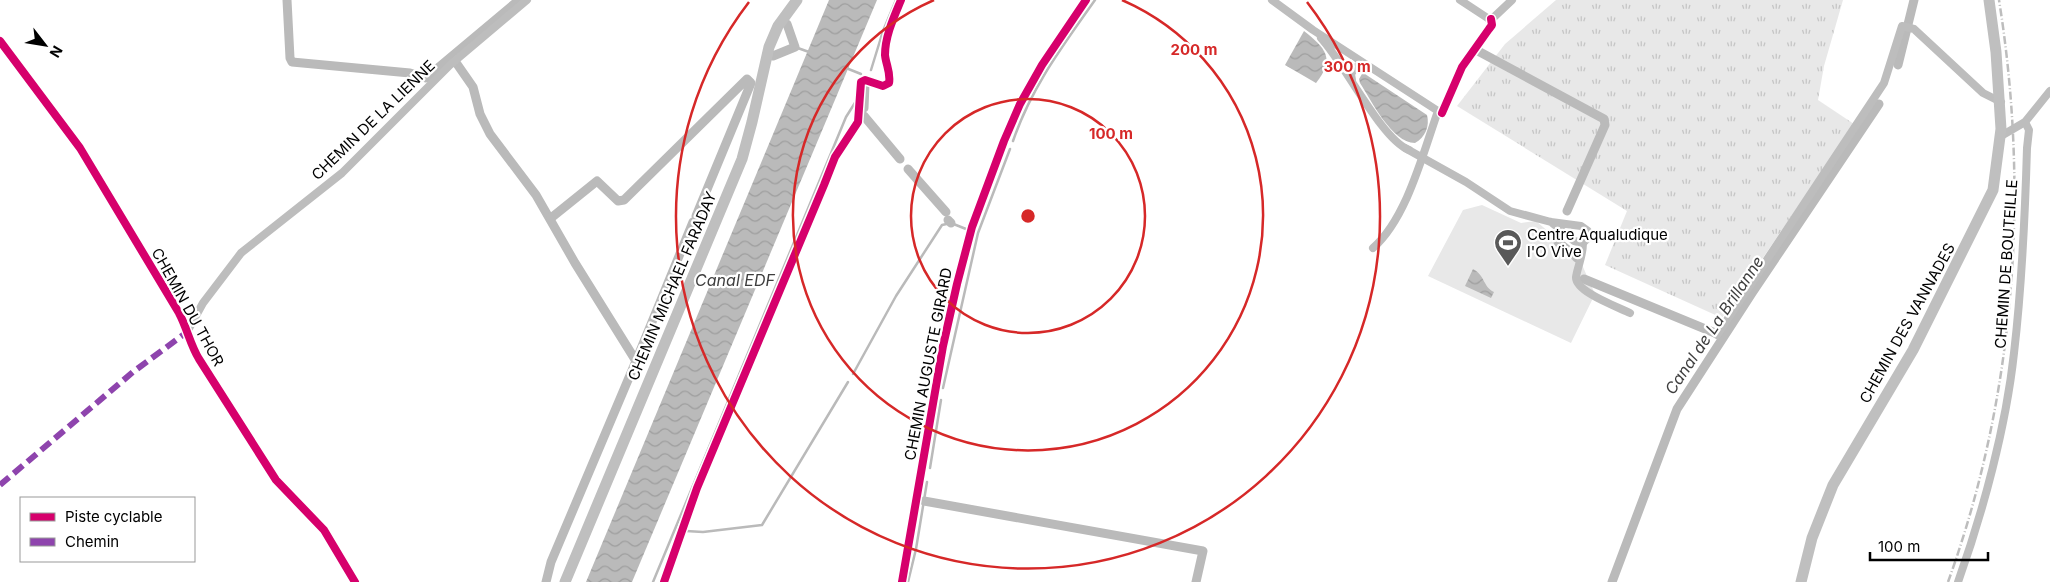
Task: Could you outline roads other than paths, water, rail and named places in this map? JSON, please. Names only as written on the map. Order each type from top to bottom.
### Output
[{"type":"street","name":"CHEMIN DE LA LIENNE","points":[[187,332],[203,303],[240,253],[342,173],[450,65],[527,0]]},
{"type":"street","name":"CHEMIN MICHAEL FARADAY","points":[[565,582],[738,168],[752,122],[769,47],[774,34],[797,0]]},
{"type":"street","name":"CHEMIN AUGUSTE GIRARD","points":[[902,582],[943,346],[957,284],[975,219],[1020,104],[1042,65],[1086,0]]},
{"type":"street","points":[[1272,0],[1313,30],[1438,111],[1422,157],[1394,223],[1373,248]]},
{"type":"street","points":[[1460,0],[1489,19],[1493,18],[1512,0]]},
{"type":"street","name":"CHEMIN DES VANNADES","points":[[1801,582],[1812,538],[1833,485],[1917,342],[1988,203],[1996,176],[2001,136],[2000,102],[1989,0]]},
{"type":"street","points":[[1717,335],[1884,83],[1891,66],[1902,26],[1908,27],[1983,93],[2000,102]]},
{"type":"street","points":[[1313,30],[1330,49],[1386,131],[1406,148],[1466,182],[1510,211],[1551,222],[1585,228],[1589,234],[1583,243],[1583,257],[1576,278],[1578,284],[1592,295],[1630,313]]},
{"type":"street","name":"CHEMIN DU THOR","points":[[0,41],[87,159],[179,313],[192,349],[276,480],[324,530],[355,582]]},
{"type":"street","points":[[1352,80],[1351,74],[1358,66],[1363,64],[1369,66]]},
{"type":"street","points":[[2001,136],[2025,122],[2050,91]]},
{"type":"street","name":"CHEMIN DE BOUTEILLE","points":[[1958,582],[1978,522],[1992,466],[2014,356],[2023,265],[2029,130],[2025,122]]},
{"type":"street","points":[[1406,148],[1418,150],[1428,140]]},
{"type":"street","points":[[1551,222],[1574,241],[1583,243]]},
{"type":"water","name":"Canal EDF","points":[[829,0],[877,0],[632,582],[586,582]]},
{"type":"water","points":[[1304,31],[1322,48],[1327,60],[1326,67],[1316,83],[1285,65]]},
{"type":"water","points":[[1362,74],[1365,74],[1427,115],[1427,127],[1419,141],[1415,143],[1406,141],[1390,128],[1360,83],[1359,79]]},
{"type":"water","points":[[1473,269],[1480,274],[1490,290],[1494,292],[1491,298],[1465,286]]},
{"type":"waterway","points":[[287,0],[290,58],[292,62],[410,73],[426,78],[519,0]]},
{"type":"waterway","points":[[871,70],[883,31],[896,0]]},
{"type":"waterway","points":[[1013,141],[1029,102],[1049,68],[1095,0]]},
{"type":"waterway","name":"Canal de La Brillanne","points":[[1898,65],[1914,0]]},
{"type":"waterway","points":[[773,56],[795,47],[787,24]]},
{"type":"waterway","points":[[795,47],[809,52]]},
{"type":"waterway","name":"Canal de La Brillanne","points":[[1478,51],[1604,119],[1605,125],[1567,211]]},
{"type":"waterway","points":[[457,64],[473,87],[480,114],[490,134],[536,195],[575,263],[636,361],[693,222]]},
{"type":"waterway","points":[[846,68],[861,74]]},
{"type":"waterway","points":[[551,218],[597,181],[618,201],[624,200],[747,79],[751,83],[696,216]]},
{"type":"waterway","points":[[864,108],[865,84]]},
{"type":"waterway","points":[[653,582],[846,117],[858,98]]},
{"type":"waterway","name":"Canal de La Brillanne","points":[[1612,582],[1677,409],[1752,293],[1879,104]]},
{"type":"waterway","points":[[864,116],[900,159]]},
{"type":"waterway","points":[[943,388],[978,233],[1010,149]]},
{"type":"waterway","points":[[908,169],[946,212]]},
{"type":"waterway","points":[[948,220],[951,223]]},
{"type":"waterway","points":[[853,374],[896,296],[942,225],[951,223],[966,229]]},
{"type":"waterway","name":"Canal de La Brillanne","points":[[1558,242],[1568,250]]},
{"type":"waterway","name":"Canal de La Brillanne","points":[[1573,254],[1577,258]]},
{"type":"waterway","name":"Canal de La Brillanne","points":[[1584,279],[1715,333]]},
{"type":"waterway","points":[[546,582],[551,562],[636,361]]},
{"type":"waterway","points":[[686,531],[703,532],[762,525],[848,382]]},
{"type":"waterway","points":[[930,468],[941,400]]},
{"type":"waterway","points":[[908,582],[916,549],[927,482]]},
{"type":"waterway","points":[[924,501],[1203,551],[1196,582]]},
{"type":"railway","points":[[1948,582],[1971,512],[1989,440],[2002,368],[2010,294],[2014,221],[2014,147],[2008,73],[1999,0]]},
{"type":"place","name":"Centre Aqualudique l'O Vive","points":[[1508,267]]}]
